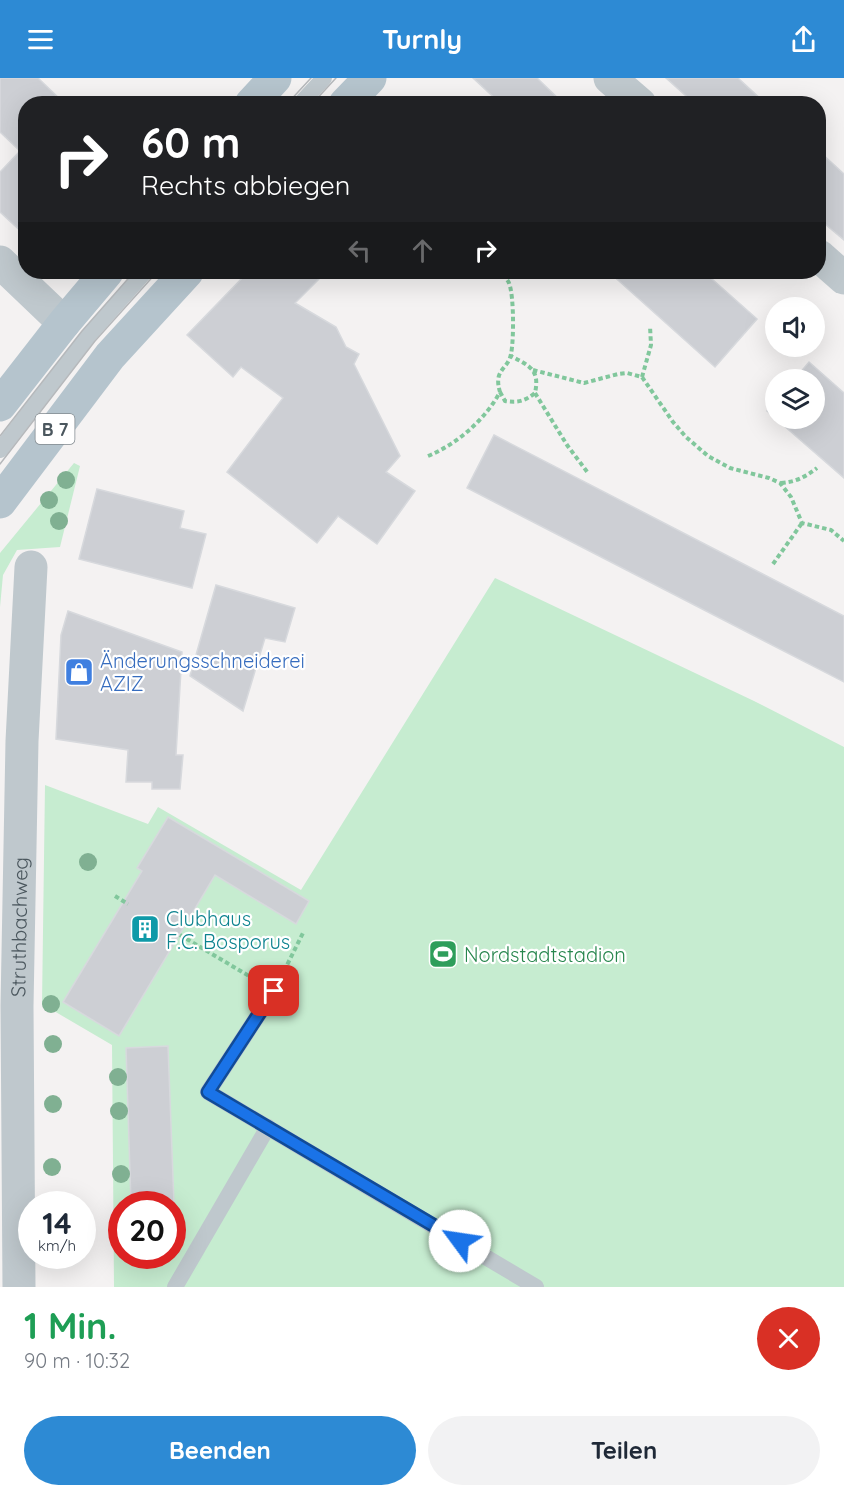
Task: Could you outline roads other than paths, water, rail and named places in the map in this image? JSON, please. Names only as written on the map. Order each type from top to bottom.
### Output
[{"type":"main road","points":[[258,96],[275,78]]},
{"type":"main road","points":[[353,96],[370,78]]},
{"type":"main road","points":[[0,405],[101,279]]},
{"type":"main road","name":"B 7","points":[[0,502],[110,356],[181,279]]},
{"type":"street","points":[[610,78],[631,96]]},
{"type":"street","points":[[0,262],[64,323]]},
{"type":"street","points":[[826,262],[844,278]]},
{"type":"street","name":"Struthbachweg","points":[[19,1287],[17,995],[22,741],[31,567]]},
{"type":"lane","points":[[307,96],[324,78]]},
{"type":"lane","points":[[0,450],[88,335],[139,279]]},
{"type":"lane","points":[[274,991],[208,1092],[536,1287]]},
{"type":"lane","points":[[175,1287],[268,1127]]},
{"type":"tram line","points":[[294,96],[311,78]]},
{"type":"tram line","points":[[319,96],[336,78]]},
{"type":"tram line","points":[[0,436],[82,331],[128,279]]},
{"type":"tram line","points":[[0,464],[95,341],[151,279]]},
{"type":"place","name":"Änderungsschneiderei AZIZ","points":[[79,672]]},
{"type":"place","name":"Clubhaus F.C. Bosporus","points":[[145,929]]},
{"type":"place","name":"Nordstadtstadion","points":[[443,954]]}]
